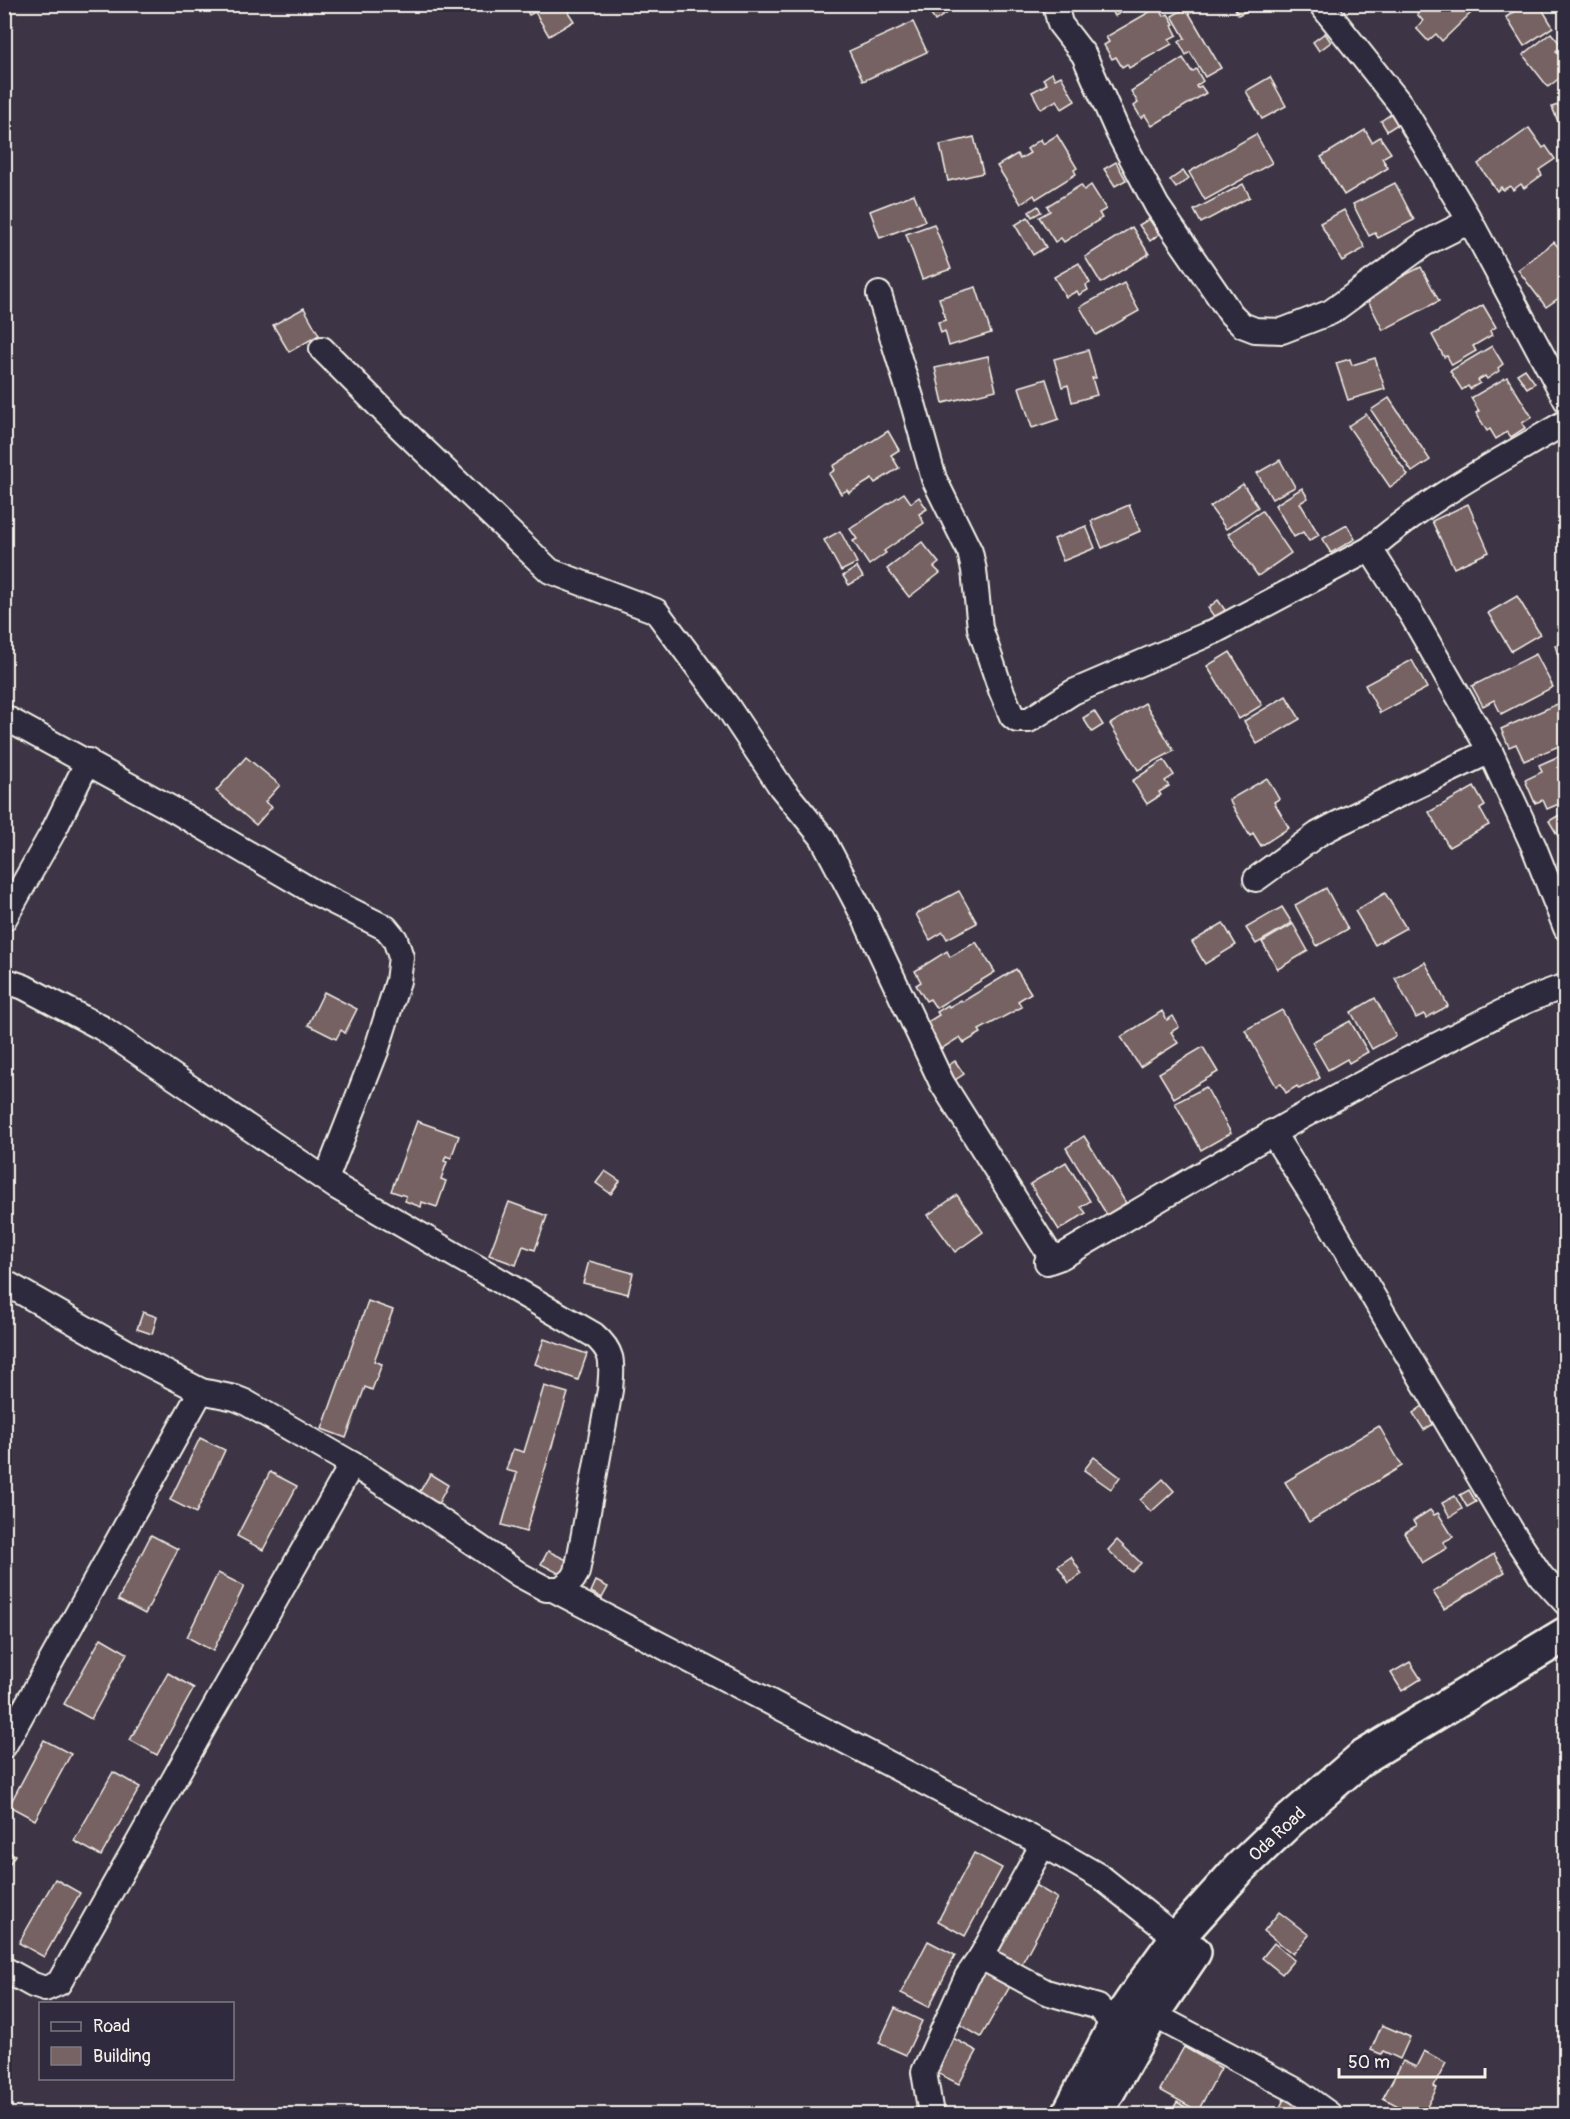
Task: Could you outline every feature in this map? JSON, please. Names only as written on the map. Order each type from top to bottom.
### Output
[{"type":"street","points":[[1055,4],[1060,24],[1084,56],[1118,132],[1158,206],[1231,314],[1242,325],[1255,330],[1282,331],[1330,312],[1424,244],[1470,221]]},
{"type":"street","points":[[1321,4],[1401,105],[1470,221],[1566,400]]},
{"type":"street","points":[[879,294],[934,479],[970,552],[980,627],[1001,690],[1012,716],[1017,720],[1029,720],[1073,692],[1213,632],[1370,549],[1389,532],[1452,490],[1566,422]]},
{"type":"street","points":[[322,349],[550,571],[656,611],[727,706],[781,787],[822,837],[864,917],[942,1083],[1047,1252],[1058,1257],[1047,1262],[1061,1257],[1272,1132],[1394,1067],[1537,995],[1566,986]]},
{"type":"street","points":[[1370,549],[1412,615],[1490,751],[1534,847],[1566,928]]},
{"type":"street","points":[[4,717],[88,761],[314,892],[386,928],[398,944],[401,957],[398,981],[376,1051],[326,1179]]},
{"type":"street","points":[[1256,879],[1318,834],[1490,751]]},
{"type":"street","points":[[4,919],[54,832],[88,761]]},
{"type":"street","points":[[4,980],[24,987],[102,1028],[326,1179],[594,1335],[606,1345],[612,1365],[609,1390],[577,1572],[568,1585],[555,1590]]},
{"type":"street","points":[[1272,1132],[1331,1225],[1512,1532],[1541,1576],[1566,1603]]},
{"type":"street","points":[[4,1282],[201,1391],[245,1402],[352,1464],[520,1575],[546,1589],[555,1590],[1043,1844],[1101,1878],[1177,1938]]},
{"type":"street","points":[[4,1746],[201,1391]]},
{"type":"street","points":[[4,1969],[33,1986],[45,1989],[59,1983],[352,1464]]},
{"type":"street","name":"Oda Road","points":[[1069,2115],[1115,2026],[1177,1938],[1239,1869],[1288,1822],[1362,1758],[1566,1634]]},
{"type":"street","name":"Oda Road","points":[[1095,2115],[1152,2014],[1187,1961],[1233,1903],[1287,1851],[1380,1773],[1509,1692],[1566,1660]]},
{"type":"street","points":[[932,2115],[924,2072],[967,1977],[981,1957],[1043,1844]]},
{"type":"street","points":[[981,1957],[1050,1994],[1098,2007],[1115,2026]]},
{"type":"street","points":[[1152,2014],[1297,2091],[1329,2115]]},
{"type":"building","points":[[523,4],[570,4],[573,9],[568,12],[574,21],[549,36],[535,12],[529,15]]},
{"type":"building","points":[[924,4],[956,4],[957,6],[935,21]]},
{"type":"building","points":[[1100,4],[1135,4],[1115,16],[1108,5],[1103,9]]},
{"type":"building","points":[[1233,4],[1262,4],[1238,15]]},
{"type":"building","points":[[1427,4],[1465,4],[1472,12],[1442,41],[1436,34],[1428,41],[1416,28],[1423,21],[1417,14]]},
{"type":"building","points":[[1519,4],[1539,4],[1553,27],[1524,46],[1506,17],[1521,8]]},
{"type":"building","points":[[1158,7],[1164,16],[1168,14],[1174,24],[1172,25],[1177,35],[1169,39],[1172,44],[1129,68],[1127,64],[1122,67],[1116,57],[1112,59],[1104,45],[1109,42],[1106,37]]},
{"type":"building","points":[[1186,8],[1221,68],[1205,77],[1190,52],[1186,55],[1179,42],[1185,38],[1172,16]]},
{"type":"building","points":[[913,22],[927,52],[863,81],[849,51]]},
{"type":"building","points":[[1325,33],[1331,42],[1319,51],[1313,42]]},
{"type":"building","points":[[1551,33],[1562,46],[1556,51],[1566,63],[1566,73],[1548,87],[1523,55]]},
{"type":"building","points":[[1183,58],[1192,72],[1196,69],[1203,81],[1196,86],[1197,88],[1201,86],[1206,93],[1152,126],[1145,115],[1141,118],[1134,106],[1138,103],[1131,91]]},
{"type":"building","points":[[1052,73],[1055,79],[1061,76],[1075,101],[1062,109],[1057,100],[1041,109],[1032,92],[1047,84],[1043,79]]},
{"type":"building","points":[[1270,77],[1286,106],[1262,119],[1246,91]]},
{"type":"building","points":[[1566,102],[1566,141],[1552,107]]},
{"type":"building","points":[[1391,114],[1398,124],[1387,131],[1381,121]]},
{"type":"building","points":[[1529,128],[1543,148],[1546,146],[1555,159],[1539,170],[1542,175],[1524,188],[1521,184],[1513,190],[1510,186],[1503,190],[1501,187],[1497,191],[1478,164]]},
{"type":"building","points":[[1365,130],[1372,142],[1380,137],[1391,153],[1382,158],[1388,168],[1344,195],[1321,157]]},
{"type":"building","points":[[1256,134],[1272,163],[1205,200],[1189,172]]},
{"type":"building","points":[[1057,135],[1077,168],[1074,170],[1076,174],[1036,199],[1034,195],[1021,204],[997,166],[1017,154],[1020,159],[1030,153],[1027,149],[1041,139],[1043,144]]},
{"type":"building","points":[[974,137],[983,173],[948,181],[940,145]]},
{"type":"building","points":[[1116,162],[1126,180],[1115,186],[1104,169]]},
{"type":"building","points":[[1183,171],[1189,178],[1176,188],[1170,180]]},
{"type":"building","points":[[1395,183],[1414,220],[1378,238],[1375,233],[1369,236],[1353,204]]},
{"type":"building","points":[[1243,184],[1250,197],[1201,223],[1194,210]]},
{"type":"building","points":[[1081,185],[1084,190],[1091,185],[1106,209],[1099,213],[1102,218],[1064,242],[1061,238],[1055,242],[1039,217],[1050,211],[1047,206]]},
{"type":"building","points":[[914,194],[925,221],[880,238],[870,211]]},
{"type":"building","points":[[1038,206],[1041,212],[1032,217],[1029,212]]},
{"type":"building","points":[[1344,210],[1365,248],[1342,261],[1320,223]]},
{"type":"building","points":[[1028,217],[1046,247],[1033,255],[1015,225]]},
{"type":"building","points":[[1149,219],[1159,234],[1150,241],[1139,225]]},
{"type":"building","points":[[934,224],[951,269],[922,279],[906,234]]},
{"type":"building","points":[[1132,227],[1149,254],[1101,283],[1085,257]]},
{"type":"building","points":[[1554,242],[1566,256],[1566,293],[1546,307],[1518,270]]},
{"type":"building","points":[[1079,263],[1090,283],[1086,285],[1088,290],[1079,295],[1077,291],[1066,297],[1054,277]]},
{"type":"building","points":[[1421,267],[1439,301],[1383,330],[1365,295]]},
{"type":"building","points":[[1124,283],[1139,311],[1096,335],[1080,307]]},
{"type":"building","points":[[976,287],[991,333],[949,346],[945,331],[941,333],[938,322],[946,320],[939,298]]},
{"type":"building","points":[[1483,305],[1496,327],[1490,331],[1492,335],[1473,346],[1476,351],[1452,365],[1447,356],[1444,357],[1432,335]]},
{"type":"building","points":[[304,308],[319,335],[289,352],[273,325]]},
{"type":"building","points":[[1492,346],[1503,364],[1498,368],[1499,371],[1487,379],[1485,376],[1478,380],[1480,383],[1470,389],[1468,386],[1462,390],[1450,371]]},
{"type":"building","points":[[1088,350],[1096,378],[1092,378],[1097,395],[1072,402],[1068,385],[1062,387],[1054,359]]},
{"type":"building","points":[[988,356],[996,390],[943,403],[935,368]]},
{"type":"building","points":[[1375,358],[1385,389],[1348,400],[1336,363],[1350,359],[1352,365]]},
{"type":"building","points":[[1525,369],[1535,383],[1527,388],[1517,374]]},
{"type":"building","points":[[1507,377],[1532,417],[1522,423],[1525,428],[1511,437],[1507,432],[1496,439],[1490,429],[1487,431],[1476,413],[1479,411],[1471,398]]},
{"type":"building","points":[[1046,379],[1059,419],[1032,428],[1019,387]]},
{"type":"building","points":[[1389,398],[1430,460],[1412,472],[1371,410]]},
{"type":"building","points":[[1366,414],[1408,475],[1390,487],[1348,426]]},
{"type":"building","points":[[888,431],[899,450],[891,455],[899,468],[875,483],[872,479],[849,493],[847,490],[841,494],[829,474],[835,470],[833,466]]},
{"type":"building","points":[[1280,460],[1295,487],[1272,499],[1257,473]]},
{"type":"building","points":[[1243,484],[1258,507],[1226,529],[1210,507]]},
{"type":"building","points":[[1302,488],[1308,498],[1300,503],[1319,535],[1309,541],[1303,532],[1294,537],[1275,505]]},
{"type":"building","points":[[904,493],[911,503],[919,497],[927,509],[919,514],[924,523],[884,551],[886,553],[869,565],[853,541],[857,539],[850,529]]},
{"type":"building","points":[[1468,504],[1489,552],[1454,568],[1432,521]]},
{"type":"building","points":[[1129,505],[1140,531],[1102,548],[1091,521]]},
{"type":"building","points":[[1262,511],[1291,553],[1258,576],[1228,534]]},
{"type":"building","points":[[1347,525],[1355,539],[1331,553],[1322,539]]},
{"type":"building","points":[[1086,526],[1095,548],[1063,561],[1054,539]]},
{"type":"building","points":[[840,531],[857,563],[841,571],[824,540]]},
{"type":"building","points":[[922,542],[939,563],[934,567],[940,573],[909,597],[887,569]]},
{"type":"building","points":[[857,567],[863,577],[849,585],[843,576]]},
{"type":"building","points":[[1517,596],[1540,634],[1511,651],[1488,613]]},
{"type":"building","points":[[1218,600],[1225,610],[1215,618],[1208,608]]},
{"type":"building","points":[[1566,642],[1566,672],[1563,673],[1555,645]]},
{"type":"building","points":[[1230,652],[1262,705],[1239,719],[1207,666]]},
{"type":"building","points":[[1536,654],[1553,687],[1501,714],[1494,700],[1483,706],[1472,686]]},
{"type":"building","points":[[1412,660],[1427,688],[1380,713],[1365,685]]},
{"type":"building","points":[[1286,696],[1300,719],[1257,744],[1244,721]]},
{"type":"building","points":[[1562,702],[1566,710],[1566,743],[1524,761],[1516,744],[1509,747],[1501,729]]},
{"type":"building","points":[[1145,703],[1174,751],[1138,770],[1110,724]]},
{"type":"building","points":[[1094,711],[1103,725],[1092,732],[1083,718]]},
{"type":"building","points":[[1564,754],[1566,801],[1547,809],[1543,800],[1535,803],[1525,780],[1542,772],[1539,765]]},
{"type":"building","points":[[246,757],[280,785],[265,802],[272,807],[256,825],[216,791]]},
{"type":"building","points":[[1164,760],[1174,775],[1165,781],[1169,786],[1159,792],[1161,795],[1147,804],[1132,781]]},
{"type":"building","points":[[1267,778],[1279,799],[1274,802],[1289,828],[1261,846],[1253,833],[1250,836],[1229,800]]},
{"type":"building","points":[[1474,787],[1485,806],[1480,809],[1489,825],[1449,847],[1429,812]]},
{"type":"building","points":[[1566,811],[1566,838],[1561,841],[1549,821]]},
{"type":"building","points":[[1566,861],[1566,875],[1562,876],[1558,863]]},
{"type":"building","points":[[1326,888],[1348,929],[1317,946],[1295,905]]},
{"type":"building","points":[[959,891],[977,923],[947,939],[943,932],[930,940],[916,914]]},
{"type":"building","points":[[1385,893],[1406,928],[1375,945],[1355,911]]},
{"type":"building","points":[[1282,907],[1292,923],[1256,944],[1246,928]]},
{"type":"building","points":[[1223,923],[1236,945],[1205,964],[1192,942]]},
{"type":"building","points":[[1293,924],[1308,951],[1278,969],[1262,942]]},
{"type":"building","points":[[976,942],[995,972],[936,1008],[930,999],[926,1001],[916,985],[921,982],[915,971],[947,951],[950,957]]},
{"type":"building","points":[[1425,962],[1448,1006],[1426,1018],[1424,1014],[1416,1018],[1395,978]]},
{"type":"building","points":[[1016,969],[1031,993],[1018,1001],[1022,1007],[979,1030],[981,1033],[964,1043],[960,1037],[941,1049],[926,1023],[939,1015],[937,1012],[948,1005],[949,1007],[961,1000],[962,1002]]},
{"type":"building","points":[[324,992],[357,1009],[345,1033],[341,1030],[336,1039],[308,1025]]},
{"type":"building","points":[[1375,998],[1396,1036],[1372,1049],[1351,1012]]},
{"type":"building","points":[[1282,1010],[1320,1078],[1299,1089],[1297,1086],[1286,1093],[1281,1084],[1276,1086],[1245,1030]]},
{"type":"building","points":[[1162,1011],[1167,1020],[1173,1016],[1179,1027],[1171,1032],[1178,1043],[1140,1067],[1121,1037]]},
{"type":"building","points":[[1350,1021],[1368,1052],[1349,1063],[1347,1059],[1328,1070],[1312,1042]]},
{"type":"building","points":[[1203,1047],[1218,1072],[1174,1098],[1159,1073]]},
{"type":"building","points":[[955,1061],[964,1074],[952,1082],[943,1069]]},
{"type":"building","points":[[1566,1085],[1566,1109],[1557,1088]]},
{"type":"building","points":[[1206,1087],[1231,1133],[1201,1150],[1175,1103]]},
{"type":"building","points":[[417,1121],[459,1136],[451,1158],[446,1156],[444,1161],[447,1162],[441,1179],[446,1181],[437,1207],[422,1202],[421,1207],[405,1201],[406,1196],[391,1191]]},
{"type":"building","points":[[1084,1136],[1126,1203],[1107,1215],[1066,1148]]},
{"type":"building","points":[[1066,1162],[1090,1201],[1081,1207],[1086,1213],[1059,1230],[1030,1184]]},
{"type":"building","points":[[605,1171],[620,1181],[611,1194],[596,1183]]},
{"type":"building","points":[[957,1195],[983,1232],[955,1252],[928,1215]]},
{"type":"building","points":[[509,1202],[547,1216],[535,1250],[523,1246],[516,1265],[489,1255]]},
{"type":"building","points":[[589,1261],[633,1273],[628,1294],[583,1283]]},
{"type":"building","points":[[368,1301],[393,1310],[374,1361],[382,1364],[372,1390],[365,1387],[346,1438],[322,1429]]},
{"type":"building","points":[[143,1312],[157,1317],[152,1334],[137,1329]]},
{"type":"building","points":[[544,1339],[587,1354],[578,1380],[535,1364]]},
{"type":"building","points":[[544,1386],[568,1393],[526,1532],[502,1525],[517,1473],[506,1470],[513,1449],[524,1452]]},
{"type":"building","points":[[1427,1403],[1438,1421],[1424,1430],[1413,1413]]},
{"type":"building","points":[[1379,1426],[1402,1466],[1309,1522],[1285,1482]]},
{"type":"building","points":[[200,1438],[225,1450],[196,1513],[170,1500]]},
{"type":"building","points":[[1094,1457],[1120,1477],[1111,1489],[1084,1470]]},
{"type":"building","points":[[270,1472],[297,1486],[263,1550],[237,1536]]},
{"type":"building","points":[[430,1474],[448,1485],[438,1504],[419,1493]]},
{"type":"building","points":[[1163,1479],[1174,1491],[1151,1512],[1140,1500]]},
{"type":"building","points":[[1469,1490],[1476,1502],[1467,1507],[1460,1495]]},
{"type":"building","points":[[1455,1496],[1462,1509],[1450,1517],[1442,1503]]},
{"type":"building","points":[[1430,1510],[1434,1515],[1438,1513],[1453,1537],[1443,1542],[1447,1548],[1422,1563],[1404,1533],[1416,1526],[1413,1521]]},
{"type":"building","points":[[151,1535],[178,1549],[145,1614],[118,1600]]},
{"type":"building","points":[[1117,1540],[1141,1563],[1132,1572],[1108,1550]]},
{"type":"building","points":[[548,1551],[569,1561],[562,1575],[541,1564]]},
{"type":"building","points":[[1494,1554],[1505,1572],[1444,1609],[1433,1592]]},
{"type":"building","points":[[1071,1557],[1082,1574],[1069,1583],[1058,1566]]},
{"type":"building","points":[[218,1573],[244,1586],[213,1651],[187,1637]]},
{"type":"building","points":[[596,1581],[608,1587],[602,1598],[591,1592]]},
{"type":"building","points":[[101,1638],[127,1653],[91,1719],[64,1704]]},
{"type":"building","points":[[1410,1662],[1421,1679],[1402,1691],[1391,1673]]},
{"type":"building","points":[[168,1673],[194,1688],[157,1755],[130,1740]]},
{"type":"building","points":[[44,1740],[71,1754],[35,1820],[9,1806]]},
{"type":"building","points":[[113,1772],[140,1787],[101,1856],[74,1841]]},
{"type":"building","points":[[4,1849],[15,1855],[4,1873]]},
{"type":"building","points":[[974,1853],[1002,1868],[965,1936],[938,1921]]},
{"type":"building","points":[[55,1879],[80,1893],[44,1957],[19,1943]]},
{"type":"building","points":[[1033,1884],[1057,1898],[1021,1965],[997,1952]]},
{"type":"building","points":[[1279,1912],[1309,1935],[1293,1954],[1264,1931]]},
{"type":"building","points":[[928,1941],[955,1955],[929,2007],[901,1993]]},
{"type":"building","points":[[1274,1943],[1294,1960],[1282,1974],[1262,1958]]},
{"type":"building","points":[[987,1966],[1013,1981],[981,2037],[955,2022]]},
{"type":"building","points":[[895,2008],[922,2021],[906,2055],[879,2043]]},
{"type":"building","points":[[1382,2025],[1410,2037],[1400,2059],[1383,2051],[1381,2054],[1371,2050]]},
{"type":"building","points":[[951,2037],[977,2051],[959,2084],[933,2071]]},
{"type":"building","points":[[1184,2047],[1221,2068],[1198,2111],[1160,2090]]},
{"type":"building","points":[[1424,2051],[1446,2063],[1434,2086],[1437,2088],[1423,2114],[1413,2114],[1383,2098],[1403,2061],[1416,2067]]},
{"type":"building","points":[[1284,2099],[1305,2108],[1303,2114],[1277,2114]]},
{"type":"building","points":[[1177,2102],[1192,2111],[1190,2114],[1170,2114]]}]
